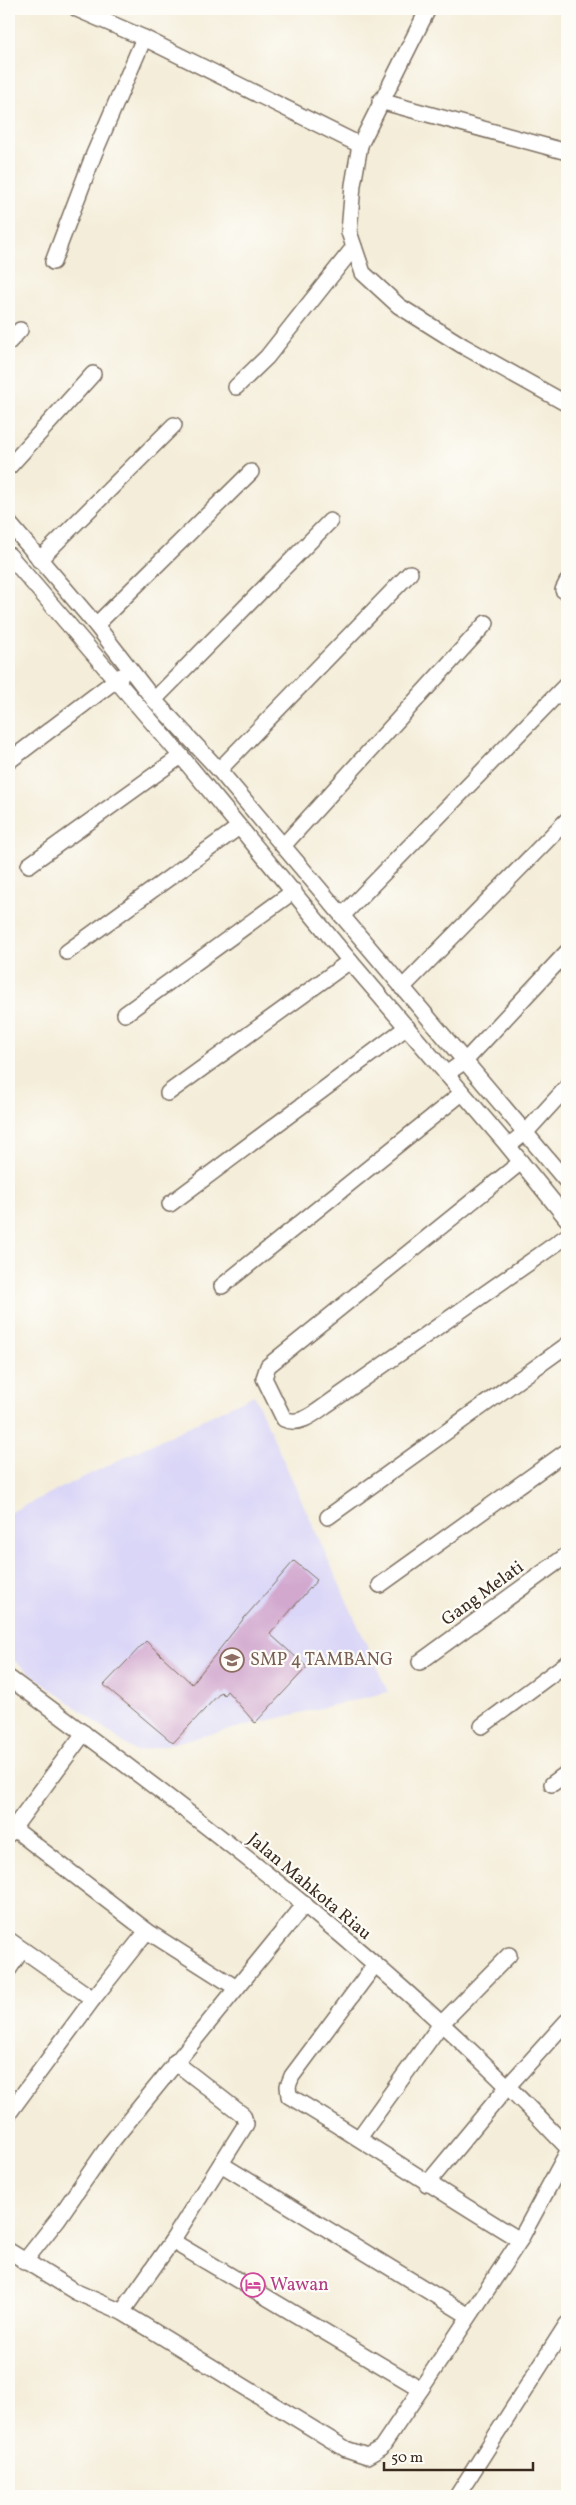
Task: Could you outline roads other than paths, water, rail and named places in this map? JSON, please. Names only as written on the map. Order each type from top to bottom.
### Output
[{"type":"street","points":[[78,9],[144,38],[360,145]]},
{"type":"street","points":[[428,9],[380,101],[360,145],[353,185],[350,232],[363,273],[399,306],[463,346],[567,404]]},
{"type":"street","points":[[53,262],[94,154],[144,38]]},
{"type":"street","points":[[380,101],[567,152]]},
{"type":"street","points":[[236,387],[267,357],[354,247]]},
{"type":"street","points":[[9,342],[20,330]]},
{"type":"street","points":[[9,467],[93,374]]},
{"type":"street","points":[[39,560],[174,425]]},
{"type":"street","points":[[96,626],[251,472]]},
{"type":"street","points":[[154,700],[330,522]]},
{"type":"street","points":[[9,523],[96,626],[154,700],[219,770],[567,1182]]},
{"type":"street","points":[[9,555],[176,750],[567,1219]]},
{"type":"street","points":[[219,770],[410,573]]},
{"type":"street","points":[[283,846],[486,623]]},
{"type":"street","points":[[9,761],[115,681],[129,668]]},
{"type":"street","points":[[342,916],[567,684]]},
{"type":"street","points":[[29,865],[176,750],[183,733]]},
{"type":"street","points":[[402,988],[567,820]]},
{"type":"street","points":[[67,952],[239,827]]},
{"type":"street","points":[[125,1014],[294,891]]},
{"type":"street","points":[[446,1074],[465,1061],[567,952]]},
{"type":"street","points":[[168,1093],[350,961]]},
{"type":"street","points":[[170,1204],[407,1027]]},
{"type":"street","points":[[508,1146],[526,1132],[567,1087]]},
{"type":"street","points":[[222,1286],[462,1093]]},
{"type":"street","points":[[521,1162],[268,1366],[264,1378],[284,1419],[291,1422],[304,1419],[329,1403],[567,1236]]},
{"type":"street","points":[[328,1516],[567,1345]]},
{"type":"street","points":[[380,1585],[567,1451]]},
{"type":"street","name":"Gang Melati","points":[[420,1662],[567,1555]]},
{"type":"street","points":[[482,1726],[567,1663]]},
{"type":"street","name":"Jalan Mahkota Riau","points":[[9,1678],[84,1733],[305,1904],[509,2085],[567,2147]]},
{"type":"street","points":[[84,1733],[10,1829],[147,1931],[235,1987]]},
{"type":"street","points":[[552,1784],[567,1773]]},
{"type":"street","points":[[24,2262],[58,2219],[109,2145],[235,1987],[305,1904]]},
{"type":"street","points":[[9,2113],[93,1999],[147,1931]]},
{"type":"street","points":[[9,1940],[93,1999]]},
{"type":"street","points":[[9,1969],[22,1950]]},
{"type":"street","points":[[359,2138],[441,2024],[509,1955]]},
{"type":"street","points":[[374,1966],[292,2076],[288,2086],[289,2096],[359,2138],[427,2184],[520,2240]]},
{"type":"street","points":[[427,2184],[509,2085],[567,2021]]},
{"type":"street","points":[[122,2312],[172,2241],[246,2124],[244,2115],[175,2062]]},
{"type":"street","points":[[9,2250],[24,2262],[76,2292],[122,2312],[346,2449],[367,2456],[381,2448],[422,2389],[520,2240],[567,2154]]},
{"type":"street","points":[[221,2164],[469,2316]]},
{"type":"street","points":[[172,2241],[422,2389]]},
{"type":"street","points":[[457,2496],[567,2324]]},
{"type":"place","name":"SMP 4 TAMBANG","points":[[232,1660]]},
{"type":"place","name":"Wawan","points":[[253,2285]]}]
